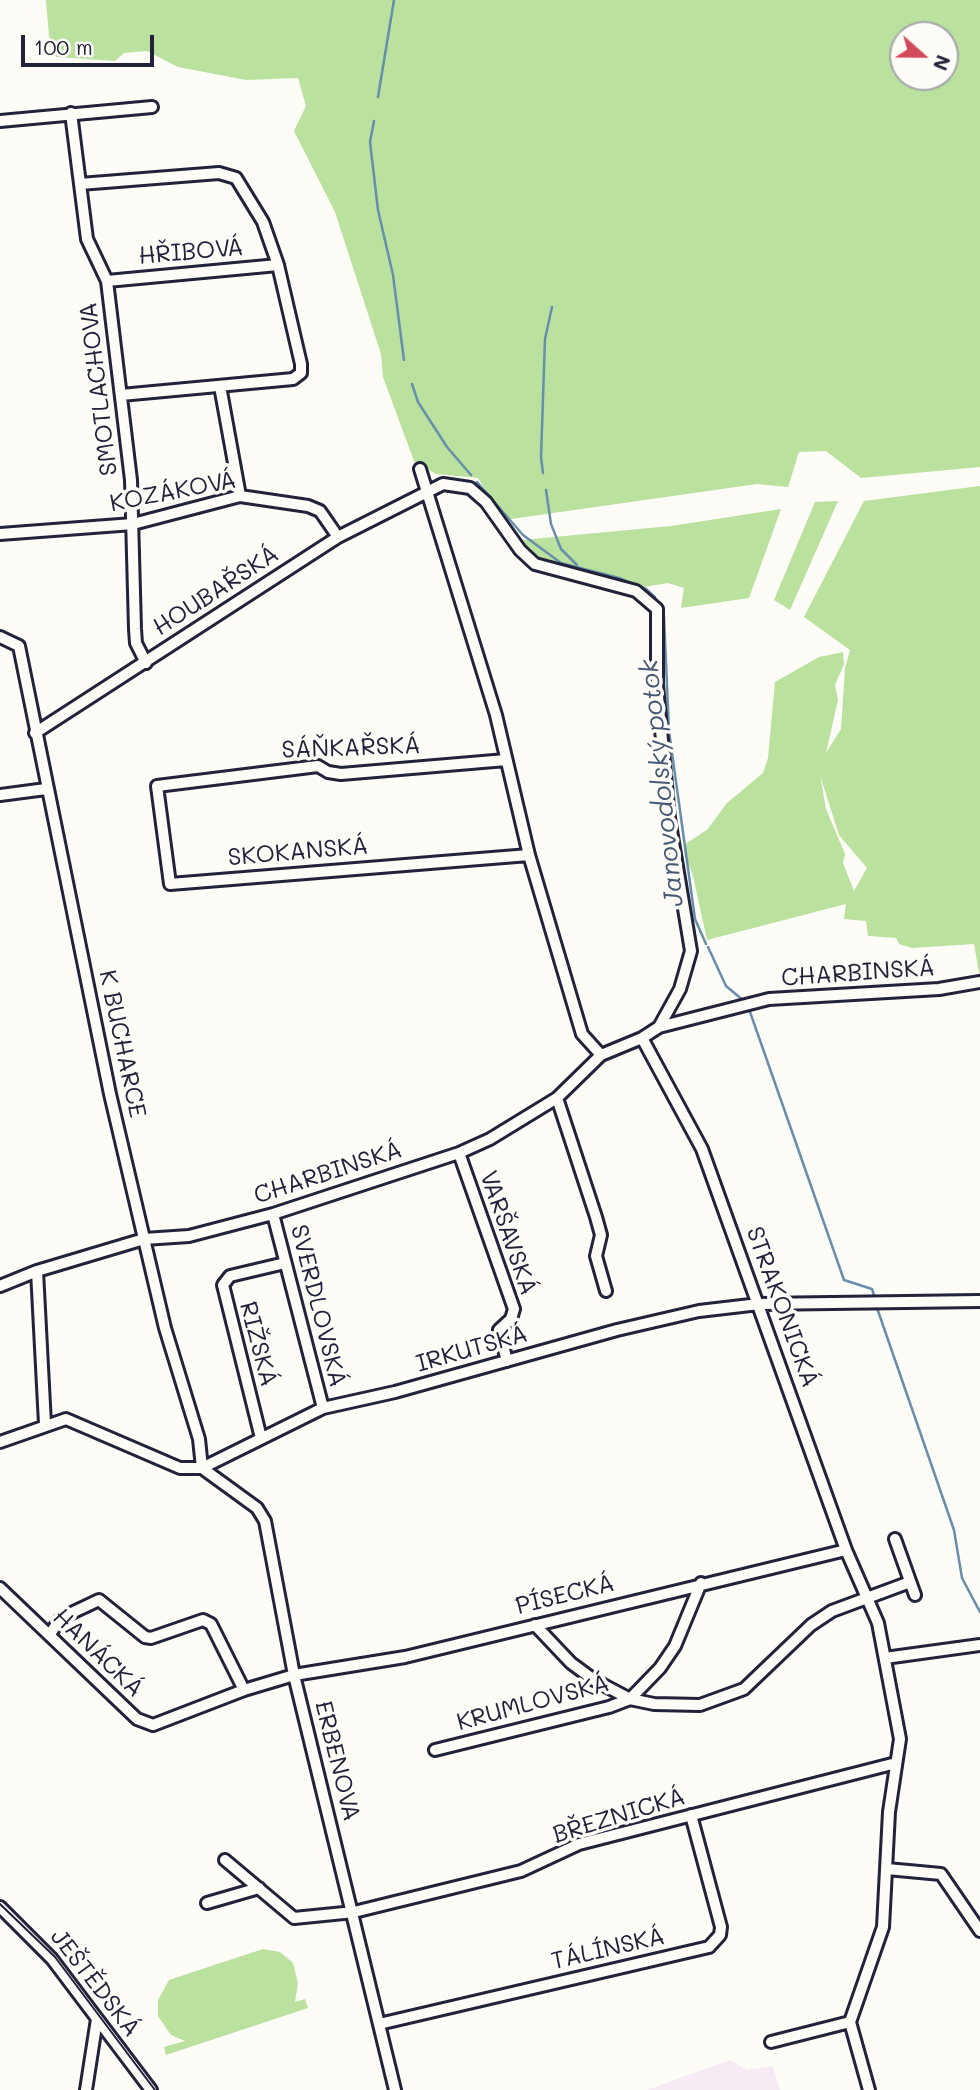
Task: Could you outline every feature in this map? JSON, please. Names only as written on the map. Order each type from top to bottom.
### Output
[{"type":"street","points":[[0,121],[152,107]]},
{"type":"street","name":"SMOTLACHOVA","points":[[71,113],[87,239],[107,281],[133,524],[135,629],[146,663]]},
{"type":"street","points":[[80,184],[219,173],[236,178],[263,222],[278,265],[301,373],[293,379],[121,395]]},
{"type":"street","name":"HŘIBOVÁ","points":[[107,281],[278,265]]},
{"type":"street","points":[[220,386],[240,496]]},
{"type":"street","points":[[420,469],[496,715],[529,855],[582,1034],[600,1055]]},
{"type":"street","name":"HOUBAŘSKÁ","points":[[35,733],[338,537],[443,484],[470,488],[486,502],[520,550],[535,564],[636,592],[657,609],[657,685],[670,818],[691,951],[680,989],[659,1027]]},
{"type":"street","name":"KOZÁKOVÁ","points":[[0,534],[133,524],[240,496],[308,506],[320,511],[338,537]]},
{"type":"street","name":"K BUCHARCE","points":[[0,637],[19,646],[46,789],[144,1239],[164,1328],[199,1439],[202,1468]]},
{"type":"street","name":"SÁŇKAŘSKÁ","points":[[157,786],[318,766],[328,772],[341,774],[506,760]]},
{"type":"street","name":"SKOKANSKÁ","points":[[157,786],[170,884],[529,855]]},
{"type":"street","points":[[0,795],[46,789]]},
{"type":"street","name":"CHARBINSKÁ","points":[[0,1286],[37,1271],[144,1239],[189,1236],[273,1214],[459,1153],[490,1139],[556,1098],[600,1055],[642,1038],[659,1027],[769,999],[939,989],[979,982]]},
{"type":"street","name":"STRAKONICKÁ","points":[[642,1038],[702,1149],[845,1550],[878,1623],[900,1739],[889,1812],[883,1927],[850,2022]]},
{"type":"street","points":[[556,1098],[601,1235],[596,1255],[606,1291]]},
{"type":"street","name":"VARŠAVSKÁ","points":[[459,1153],[514,1309],[511,1320],[499,1330],[507,1361]]},
{"type":"street","name":"SVERDLOVSKÁ","points":[[273,1214],[323,1408]]},
{"type":"street","name":"RIŽSKÁ","points":[[261,1438],[223,1284],[230,1276],[285,1263]]},
{"type":"street","points":[[37,1271],[45,1424]]},
{"type":"street","name":"IRKUTSKÁ","points":[[202,1468],[323,1408],[394,1392],[699,1311],[759,1304],[980,1301]]},
{"type":"street","points":[[0,1442],[45,1424],[66,1419],[180,1468],[202,1468]]},
{"type":"street","name":"ERBENOVA","points":[[202,1468],[257,1508],[265,1521],[295,1675],[395,2090]]},
{"type":"street","points":[[895,1539],[915,1595]]},
{"type":"street","name":"PÍSECKÁ","points":[[295,1675],[405,1657],[845,1550]]},
{"type":"street","points":[[535,1625],[571,1663],[594,1680],[630,1699],[654,1704],[699,1705],[744,1689],[811,1625],[866,1597],[910,1582]]},
{"type":"street","name":"KRUMLOVSKÁ","points":[[435,1750],[609,1707],[630,1699],[660,1668],[675,1646],[701,1583]]},
{"type":"street","name":"HANÁCKÁ","points":[[0,1588],[137,1719],[145,1723],[153,1725],[168,1721],[244,1690],[295,1675]]},
{"type":"street","points":[[50,1634],[61,1618],[99,1600],[145,1637],[151,1638],[203,1620],[211,1624],[244,1690]]},
{"type":"street","points":[[885,1658],[980,1646]]},
{"type":"street","name":"BŘEZNICKÁ","points":[[225,1860],[294,1918],[354,1912],[521,1871],[579,1844],[896,1763]]},
{"type":"street","name":"TÁLÍNSKÁ","points":[[379,2024],[709,1947],[720,1935],[721,1927],[691,1815]]},
{"type":"street","points":[[887,1869],[941,1874],[980,1931]]},
{"type":"street","points":[[207,1903],[259,1888]]},
{"type":"street","name":"JEŠTĚDSKÁ","points":[[0,1907],[52,1959],[151,2090]]},
{"type":"street","points":[[86,2090],[97,2019]]},
{"type":"street","points":[[771,2042],[850,2022],[869,2090]]},
{"type":"shaded area","points":[[730,2060],[747,2070],[773,2066],[780,2090],[647,2090]]},
{"type":"green space","points":[[46,0],[980,0],[980,467],[861,478],[826,451],[799,452],[788,487],[757,484],[504,520],[478,478],[436,474],[414,461],[383,377],[381,354],[335,212],[294,131],[306,106],[298,78],[246,80],[178,67],[147,51],[124,53],[115,61],[56,57],[49,36]]},
{"type":"green space","points":[[980,486],[980,978],[974,944],[912,948],[899,944],[896,938],[868,936],[866,921],[844,919],[846,904],[707,940],[693,876],[684,852],[685,844],[707,830],[727,803],[763,773],[768,758],[775,682],[819,657],[843,652],[844,664],[835,685],[838,700],[826,753],[841,729],[845,668],[850,650],[804,617],[864,501]],"holes":[[[820,775],[839,835],[867,868],[854,891],[843,863],[845,854],[826,809]]]},
{"type":"green space","points":[[838,501],[790,610],[774,600],[815,502]]},
{"type":"green space","points":[[781,509],[749,598],[681,608],[684,588],[668,583],[638,588],[542,563],[525,550],[522,540],[671,526]]},
{"type":"green space","points":[[263,1949],[280,1952],[293,1963],[298,1983],[295,2002],[305,1999],[308,2008],[166,2055],[164,2047],[185,2041],[171,2035],[158,2016],[158,2000],[169,1980]]},
{"type":"waterway","name":"Janovodolský potok","points":[[378,97],[394,0]]},
{"type":"waterway","name":"Janovodolský potok","points":[[374,121],[370,142],[378,210],[393,275],[404,360]]},
{"type":"waterway","points":[[543,473],[541,457],[545,339],[552,307]]},
{"type":"waterway","name":"Janovodolský potok","points":[[412,384],[418,402],[447,447],[471,475]]},
{"type":"waterway","name":"Janovodolský potok","points":[[477,482],[523,535],[561,563],[619,578],[646,589],[655,597]]},
{"type":"waterway","points":[[546,490],[551,524],[561,549],[577,565]]},
{"type":"waterway","name":"Janovodolský potok","points":[[664,617],[669,731],[695,919],[706,944]]},
{"type":"waterway","name":"Janovodolský potok","points":[[708,947],[726,986],[744,1001]]},
{"type":"waterway","name":"Janovodolský potok","points":[[749,1009],[844,1280],[872,1289],[875,1298]]},
{"type":"waterway","name":"Janovodolský potok","points":[[877,1308],[954,1530],[962,1578],[980,1612]]},
{"type":"tram line","points":[[0,1904],[55,1957],[155,2090]]}]
